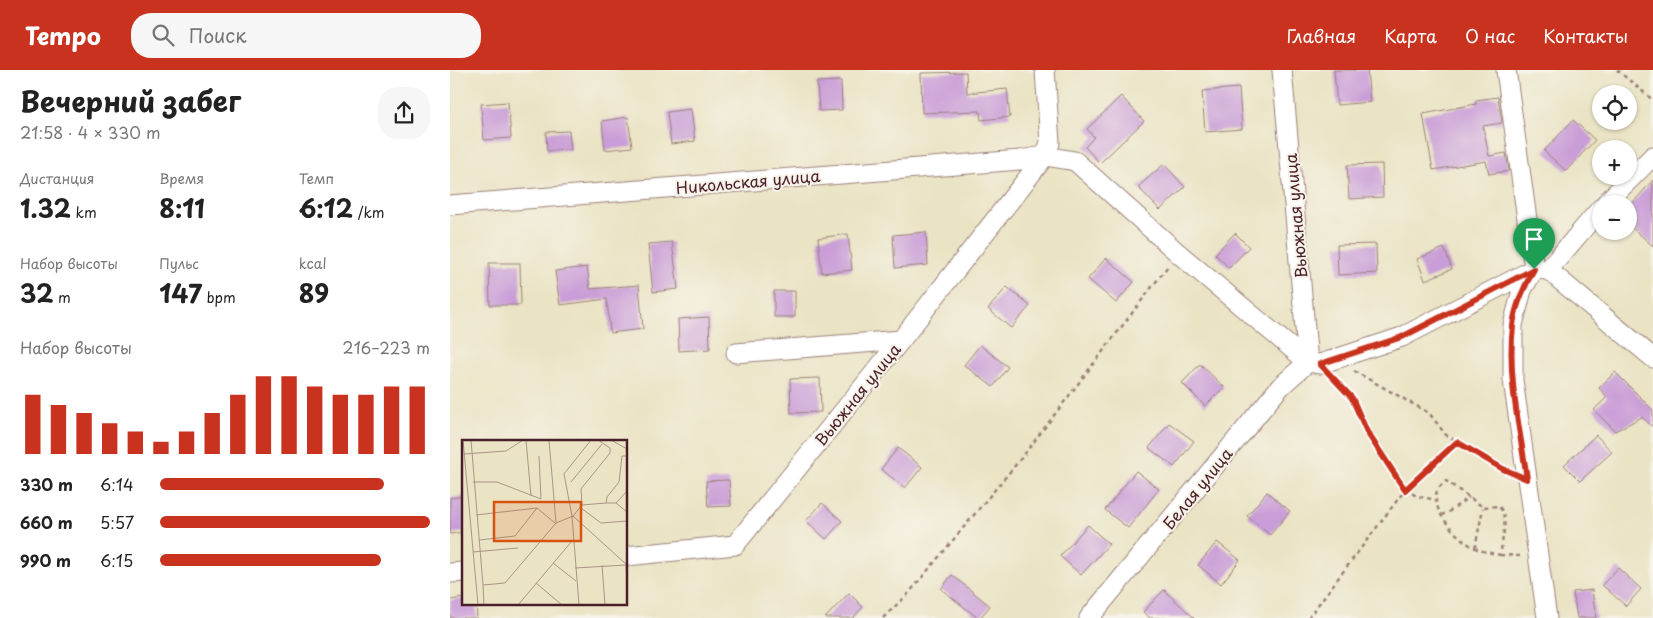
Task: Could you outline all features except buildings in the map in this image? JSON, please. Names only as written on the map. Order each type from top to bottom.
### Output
[{"type":"street","points":[[1045,70],[1050,143],[1045,156]]},
{"type":"street","name":"Вьюжная улица","points":[[1282,70],[1321,362]]},
{"type":"street","points":[[1506,70],[1541,270],[1653,358]]},
{"type":"street","name":"Никольская улица","points":[[450,205],[1020,160],[1045,156],[1075,161],[1178,253],[1321,362]]},
{"type":"street","name":"Вьюжная улица","points":[[628,556],[735,545],[901,340],[1045,156]]},
{"type":"street","points":[[1614,195],[1653,156]]},
{"type":"street","points":[[1542,614],[1527,479],[1513,380],[1513,325],[1522,290],[1592,217]]},
{"type":"street","points":[[1321,362],[1402,337],[1541,270]]},
{"type":"street","points":[[736,353],[901,340]]},
{"type":"street","name":"Белая улица","points":[[1089,618],[1280,387],[1321,362]]},
{"type":"path","points":[[1617,70],[1653,100]]},
{"type":"path","points":[[883,618],[909,593],[1023,456],[1178,253]]},
{"type":"path","points":[[1321,362],[1429,413],[1446,435],[1503,469],[1527,479]]},
{"type":"path","points":[[1321,362],[1352,398],[1367,432],[1405,490],[1417,496],[1436,500]]},
{"type":"path","points":[[1308,618],[1405,490],[1457,442]]},
{"type":"path","points":[[1501,554],[1501,541],[1505,524],[1504,514],[1499,506],[1483,507],[1446,481],[1438,489],[1436,500],[1441,515],[1462,540],[1475,548],[1501,554],[1527,556]]},
{"type":"path","points":[[1441,515],[1448,513],[1469,497]]},
{"type":"path","points":[[1475,548],[1483,507]]},
{"type":"route","points":[[1534,269],[1522,290],[1513,325],[1512,351],[1513,380],[1527,479],[1503,469],[1457,442],[1405,490],[1367,432],[1352,398],[1320,364],[1402,337],[1534,269]]}]
